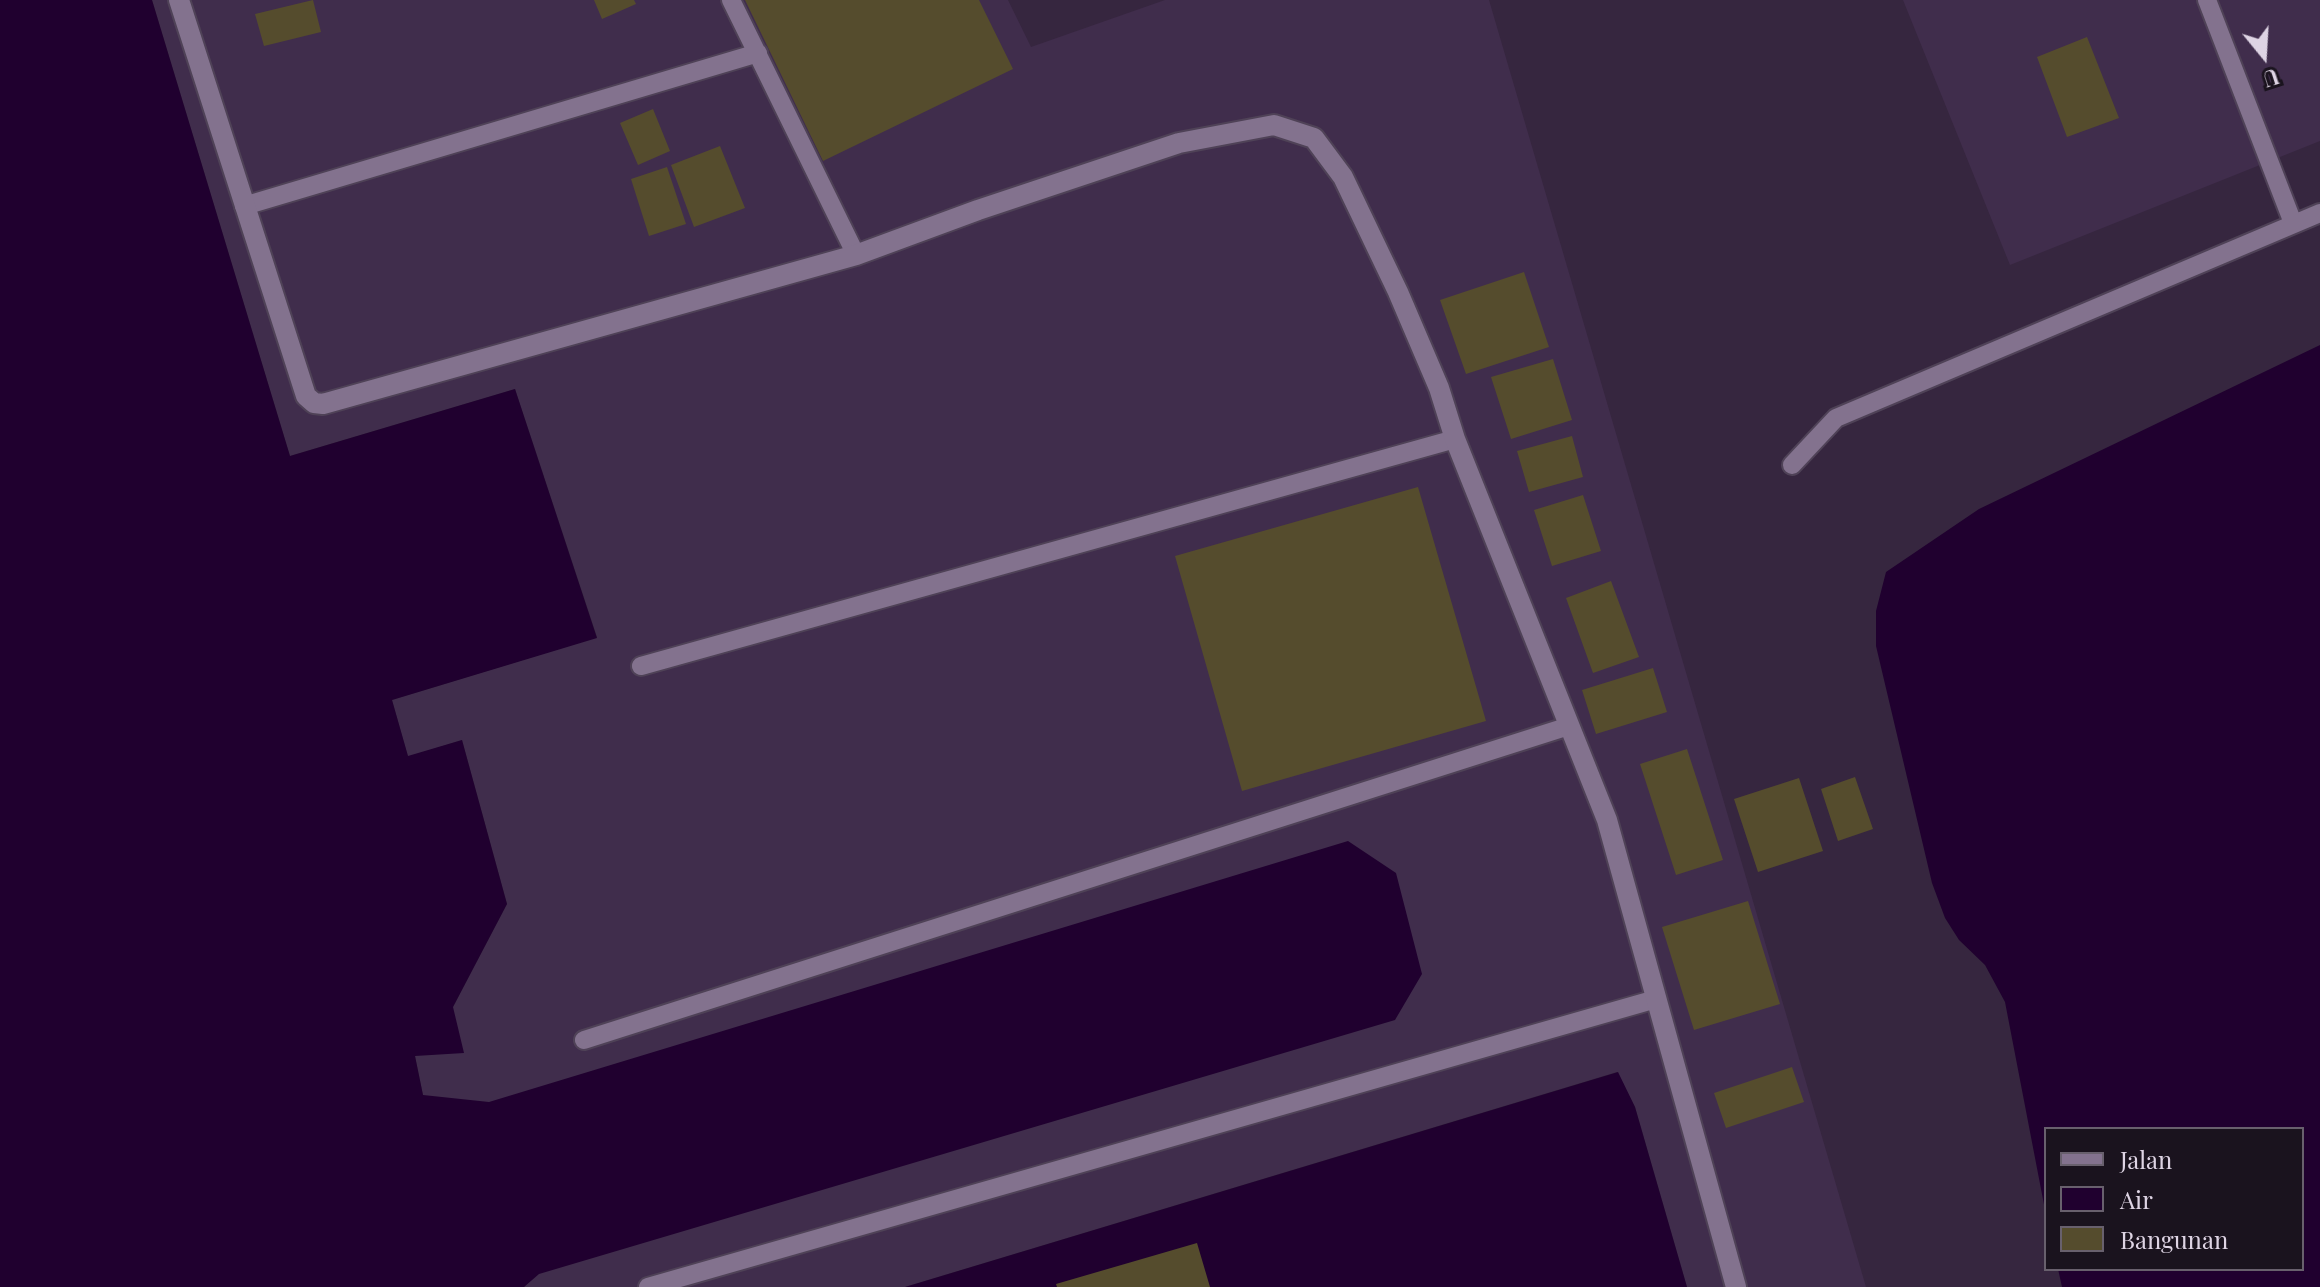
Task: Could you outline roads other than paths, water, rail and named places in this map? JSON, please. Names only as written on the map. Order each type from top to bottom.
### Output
[{"type":"street","points":[[179,0],[306,396],[314,403],[323,404],[856,255],[978,210],[1179,143],[1274,125],[1314,138],[1343,177],[1398,292],[1439,388],[1455,439],[1607,820],[1736,1287]]},
{"type":"lane","points":[[731,0],[856,255]]},
{"type":"lane","points":[[2207,0],[2293,223]]},
{"type":"lane","points":[[244,206],[758,53]]},
{"type":"lane","points":[[1792,465],[1836,418],[2320,213]]},
{"type":"lane","points":[[641,666],[1455,439]]},
{"type":"lane","points":[[584,1040],[1569,726]]},
{"type":"lane","points":[[648,1287],[1656,999]]},
{"type":"water","points":[[0,0],[152,0],[290,456],[515,389],[597,638],[392,700],[408,756],[462,740],[507,904],[453,1007],[464,1053],[415,1056],[423,1095],[489,1102],[1348,841],[1396,873],[1422,974],[1395,1020],[539,1274],[524,1287],[0,1287]]},
{"type":"water","points":[[2320,345],[2320,1287],[2062,1287],[2058,1271],[2304,1271],[2304,1127],[2044,1127],[2044,1205],[2005,1002],[1985,965],[1959,940],[1945,918],[1932,883],[1876,646],[1876,611],[1886,572],[1979,509]]},
{"type":"water","points":[[1618,1072],[1635,1107],[1687,1287],[905,1287]]}]
